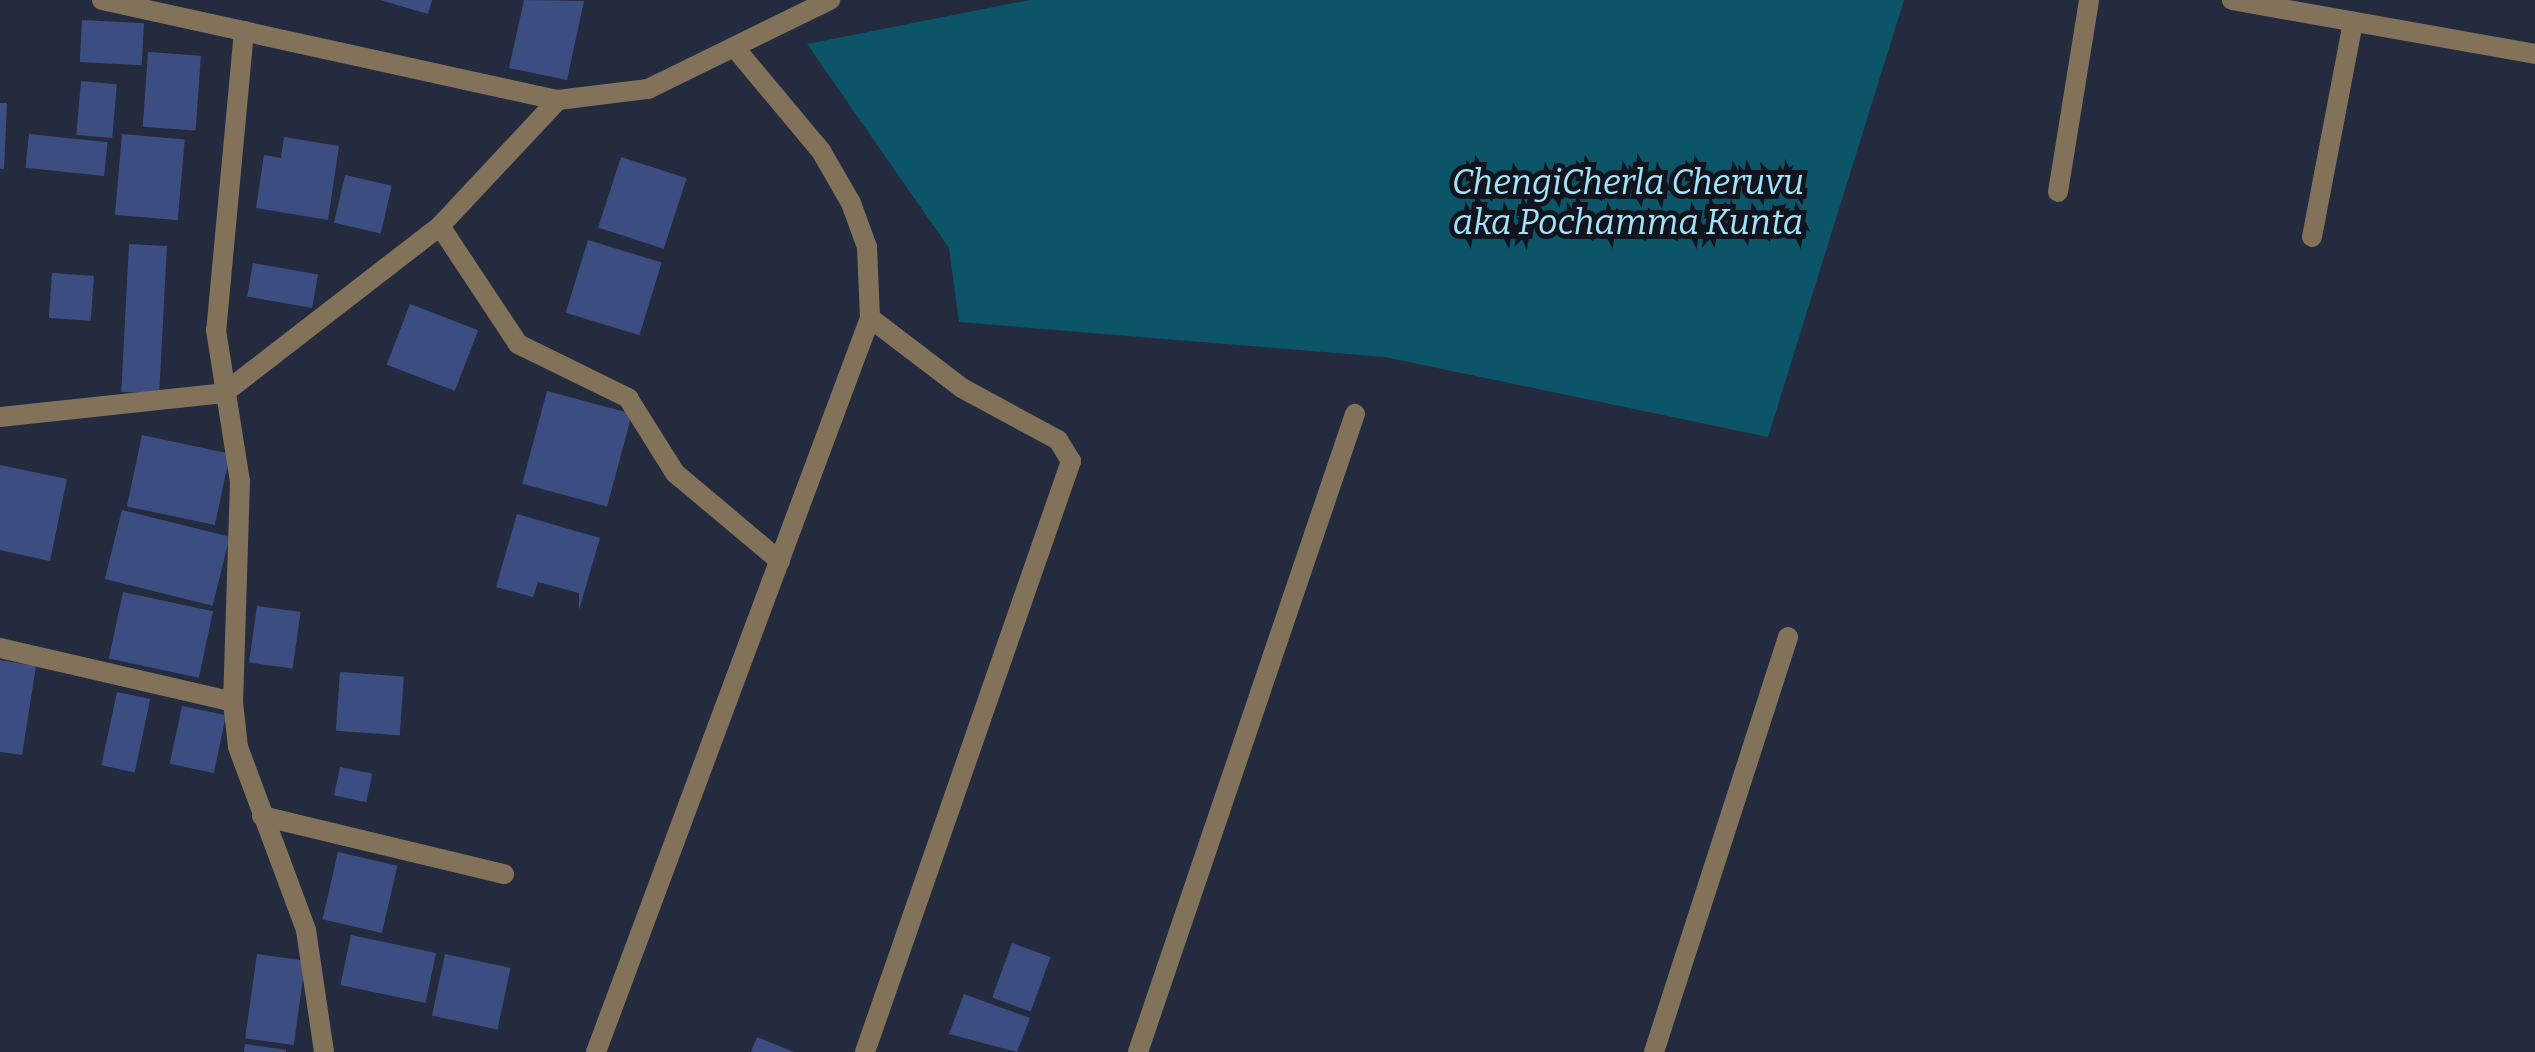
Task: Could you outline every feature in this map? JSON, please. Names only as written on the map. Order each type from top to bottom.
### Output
[{"type":"street","points":[[102,0],[558,100],[648,89],[830,0]]},
{"type":"street","points":[[2058,192],[2089,0]]},
{"type":"street","points":[[2232,0],[2535,54]]},
{"type":"street","points":[[2312,237],[2353,22]]},
{"type":"street","points":[[244,31],[216,330],[240,481],[233,702],[262,816],[306,930],[324,1052]]},
{"type":"street","points":[[596,1052],[870,318],[867,246],[851,203],[821,151],[735,48]]},
{"type":"street","points":[[0,417],[224,393],[440,226],[558,100]]},
{"type":"street","points":[[440,226],[518,344],[628,398],[675,473],[780,561]]},
{"type":"street","points":[[866,1052],[1072,460],[1058,440],[962,388],[870,318]]},
{"type":"street","points":[[1138,1052],[1355,414]]},
{"type":"street","points":[[1654,1052],[1788,637]]},
{"type":"street","points":[[0,648],[233,702]]},
{"type":"street","points":[[262,816],[504,874]]},
{"type":"water","name":"ChengiCherla Cheruvu aka Pochamma Kunta","points":[[1030,0],[1904,0],[1768,437],[1385,357],[959,322],[949,248],[807,44]]},
{"type":"building","points":[[380,0],[432,0],[428,14]]},
{"type":"building","points":[[524,0],[584,1],[567,80],[509,68]]},
{"type":"building","points":[[82,20],[144,23],[142,65],[80,62]]},
{"type":"building","points":[[148,52],[201,56],[196,131],[143,127]]},
{"type":"building","points":[[81,81],[117,84],[112,138],[76,135]]},
{"type":"building","points":[[0,103],[7,103],[4,169],[0,169]]},
{"type":"building","points":[[29,134],[108,142],[104,176],[25,168]]},
{"type":"building","points":[[122,134],[185,139],[178,220],[115,215]]},
{"type":"building","points":[[284,137],[339,146],[328,220],[256,208],[264,155],[281,158]]},
{"type":"building","points":[[621,157],[687,178],[664,249],[598,227]]},
{"type":"building","points":[[345,175],[392,186],[381,234],[334,223]]},
{"type":"building","points":[[588,240],[662,263],[639,335],[566,313]]},
{"type":"building","points":[[129,244],[167,246],[159,394],[121,392]]},
{"type":"building","points":[[253,263],[318,274],[312,308],[247,296]]},
{"type":"building","points":[[52,273],[94,276],[91,321],[49,318]]},
{"type":"building","points":[[410,304],[478,330],[455,391],[387,365]]},
{"type":"building","points":[[547,391],[632,414],[607,507],[522,484]]},
{"type":"building","points":[[142,435],[230,454],[215,525],[127,506]]},
{"type":"building","points":[[0,465],[67,479],[50,561],[0,550]]},
{"type":"building","points":[[122,510],[230,537],[213,606],[105,579]]},
{"type":"building","points":[[517,514],[600,538],[579,610],[579,593],[538,582],[533,597],[496,587]]},
{"type":"building","points":[[123,592],[213,611],[199,678],[109,659]]},
{"type":"building","points":[[257,606],[301,612],[293,669],[249,662]]},
{"type":"building","points":[[0,660],[36,666],[22,755],[0,752]]},
{"type":"building","points":[[340,672],[404,676],[400,735],[336,731]]},
{"type":"building","points":[[117,692],[150,699],[135,772],[101,765]]},
{"type":"building","points":[[182,706],[226,715],[214,773],[170,764]]},
{"type":"building","points":[[340,767],[372,774],[366,802],[334,795]]},
{"type":"building","points":[[338,852],[397,866],[382,933],[322,919]]},
{"type":"building","points":[[351,935],[436,953],[425,1003],[340,985]]},
{"type":"building","points":[[1012,943],[1051,957],[1031,1012],[992,998]]},
{"type":"building","points":[[257,954],[306,961],[294,1045],[245,1038]]},
{"type":"building","points":[[445,954],[511,968],[497,1030],[432,1016]]},
{"type":"building","points":[[964,994],[1030,1018],[1017,1052],[949,1034]]},
{"type":"building","points":[[757,1037],[794,1052],[751,1052]]},
{"type":"building","points":[[245,1044],[286,1050],[286,1052],[244,1052]]}]
